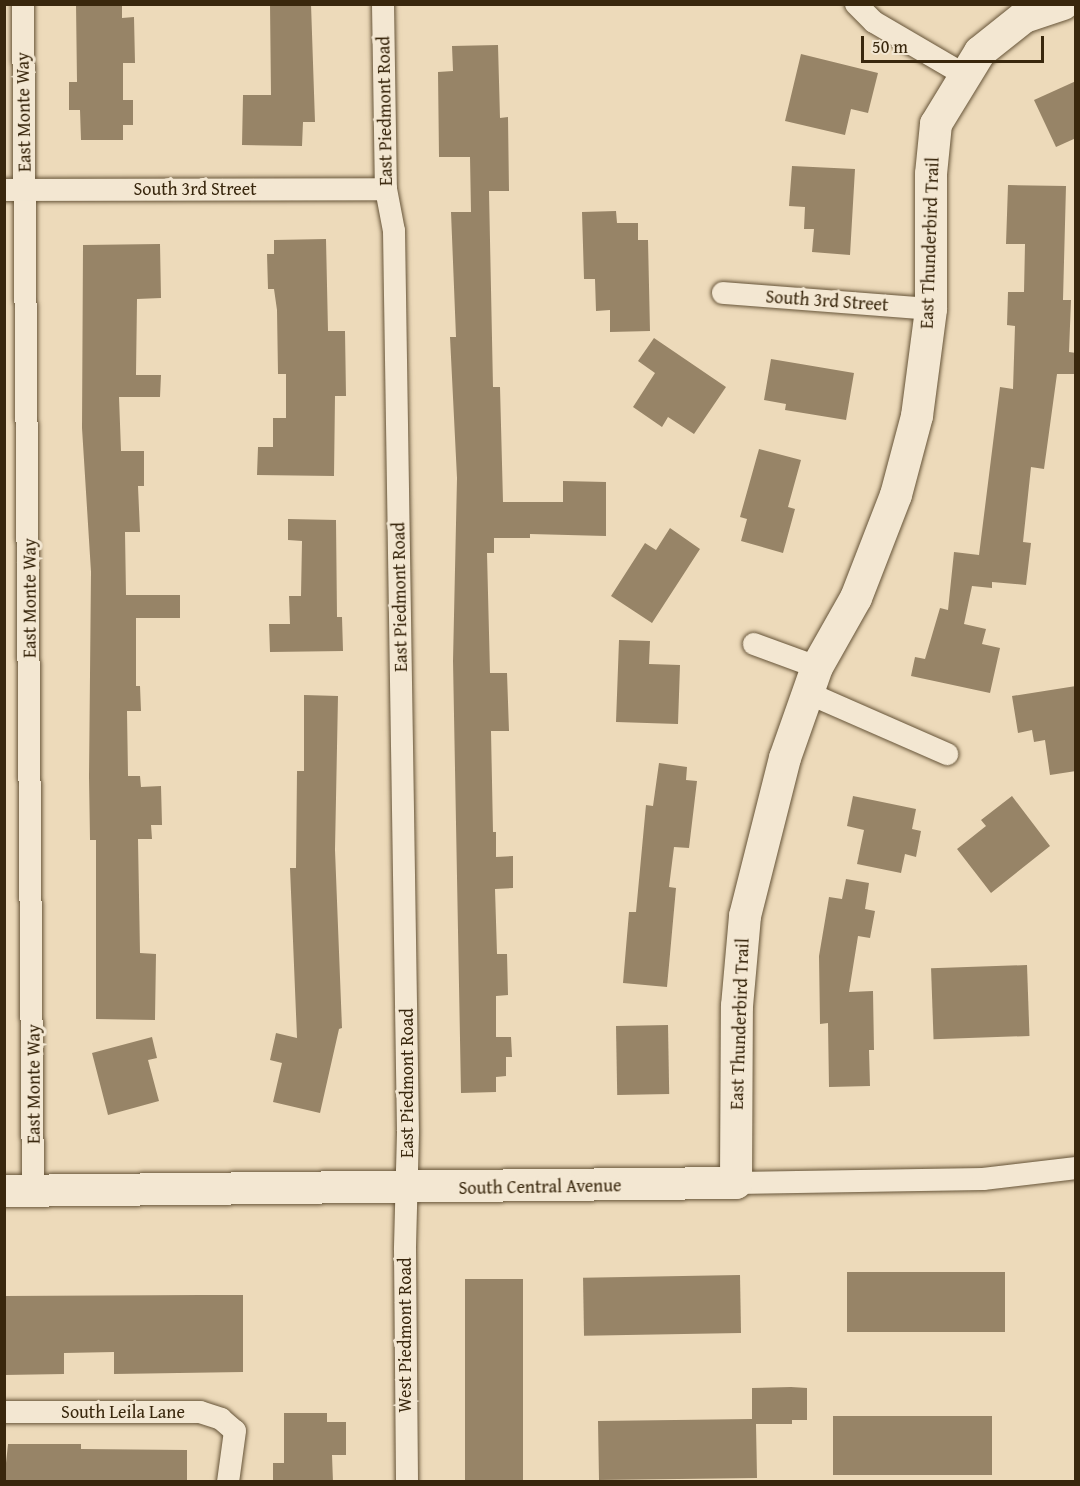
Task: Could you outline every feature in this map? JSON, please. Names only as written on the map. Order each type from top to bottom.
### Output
[{"type":"street","name":"East Monte Way","points":[[19,1191],[15,190],[23,4]]},
{"type":"street","name":"East Piedmont Road","points":[[382,4],[386,189],[394,243],[407,1190]]},
{"type":"street","points":[[856,4],[874,22],[963,74]]},
{"type":"street","name":"East Thunderbird Trail","points":[[736,1183],[737,1006],[745,916],[785,758],[813,680],[856,598],[896,495],[917,416],[931,309],[931,174],[936,124],[963,74],[980,52],[1024,17],[1063,4]]},
{"type":"street","name":"South 3rd Street","points":[[15,190],[386,189]]},
{"type":"street","name":"South 3rd Street","points":[[723,293],[931,309]]},
{"type":"street","points":[[754,644],[813,680],[947,754]]},
{"type":"street","name":"South Central Avenue","points":[[19,1191],[407,1190],[983,1179],[1076,1168]]},
{"type":"street","name":"West Piedmont Road","points":[[406,1482],[407,1190]]},
{"type":"street","name":"South Leila Lane","points":[[4,1412],[200,1412],[221,1419],[235,1431],[228,1482]]},
{"type":"building","points":[[76,4],[122,4],[122,18],[134,17],[135,63],[123,63],[123,100],[133,100],[133,125],[123,125],[123,140],[81,140],[80,110],[69,110],[69,82],[77,82]]},
{"type":"building","points":[[270,4],[311,4],[315,122],[303,122],[302,146],[242,145],[243,95],[271,95]]},
{"type":"building","points":[[498,45],[500,118],[508,117],[509,191],[489,191],[493,387],[500,387],[503,502],[563,502],[563,481],[606,482],[606,536],[530,534],[530,538],[494,538],[494,553],[487,553],[490,673],[507,673],[509,731],[491,731],[493,832],[496,832],[496,857],[513,856],[513,888],[495,889],[497,954],[507,954],[508,995],[496,996],[496,1037],[511,1037],[512,1057],[506,1057],[506,1076],[496,1077],[496,1092],[461,1093],[453,661],[457,478],[450,337],[456,337],[451,212],[471,212],[470,157],[439,157],[438,72],[453,71],[452,46]]},
{"type":"building","points":[[801,54],[878,73],[868,113],[851,109],[845,135],[785,121]]},
{"type":"building","points":[[1076,81],[1076,138],[1056,147],[1034,100]]},
{"type":"building","points":[[792,166],[855,169],[850,255],[812,252],[814,229],[804,229],[805,207],[789,206]]},
{"type":"building","points":[[1008,185],[1066,186],[1063,300],[1071,300],[1069,352],[1076,353],[1076,374],[1057,374],[1044,469],[1031,467],[1023,542],[1031,543],[1026,585],[992,582],[992,588],[972,586],[964,624],[986,629],[982,644],[1000,648],[990,693],[911,676],[915,657],[925,659],[940,608],[948,610],[954,552],[979,555],[1000,387],[1013,389],[1015,326],[1007,325],[1008,292],[1024,292],[1025,244],[1006,244]]},
{"type":"building","points":[[616,211],[617,223],[638,223],[638,240],[648,240],[650,331],[610,332],[610,310],[596,311],[595,279],[584,279],[582,212]]},
{"type":"building","points":[[326,239],[328,331],[345,331],[346,396],[335,396],[334,476],[257,475],[258,447],[273,447],[273,418],[286,418],[286,374],[278,374],[277,310],[274,289],[268,289],[267,254],[274,254],[274,240]]},
{"type":"building","points":[[160,244],[161,298],[137,299],[136,375],[161,375],[160,397],[119,397],[121,451],[144,451],[144,486],[138,486],[140,532],[125,532],[126,595],[180,595],[180,618],[136,618],[136,686],[140,686],[141,711],[127,711],[128,776],[140,776],[141,787],[161,786],[162,825],[151,825],[152,839],[138,839],[140,953],[156,954],[155,1020],[96,1019],[96,840],[90,840],[89,777],[91,572],[82,428],[83,245]]},
{"type":"building","points":[[654,338],[726,387],[694,434],[668,417],[662,427],[633,407],[655,373],[638,361]]},
{"type":"building","points":[[771,359],[854,373],[846,420],[785,410],[786,404],[764,400]]},
{"type":"building","points":[[759,449],[801,460],[788,507],[795,509],[783,553],[741,541],[747,519],[740,517]]},
{"type":"building","points":[[288,519],[336,520],[337,617],[342,617],[343,651],[270,652],[269,624],[290,624],[289,596],[301,596],[302,541],[288,540]]},
{"type":"building","points":[[670,528],[700,549],[652,623],[611,596],[645,543],[656,550]]},
{"type":"building","points":[[619,640],[650,641],[649,664],[680,665],[678,724],[616,722]]},
{"type":"building","points":[[1076,686],[1076,771],[1050,775],[1045,740],[1034,742],[1032,730],[1018,733],[1012,696]]},
{"type":"building","points":[[304,695],[338,696],[335,850],[342,1028],[339,1029],[320,1113],[273,1102],[282,1063],[270,1060],[276,1033],[297,1038],[290,868],[296,868],[297,771],[304,771]]},
{"type":"building","points":[[659,763],[687,767],[686,780],[697,781],[689,848],[674,847],[669,887],[676,888],[667,987],[623,983],[629,912],[636,912],[646,805],[653,806]]},
{"type":"building","points":[[853,796],[916,809],[912,829],[921,831],[916,857],[905,854],[901,873],[857,864],[864,830],[847,826]]},
{"type":"building","points":[[1012,796],[1050,846],[991,893],[957,849],[986,826],[981,820]]},
{"type":"building","points":[[846,879],[869,883],[865,909],[875,911],[870,938],[858,936],[849,992],[873,991],[874,1050],[869,1050],[870,1086],[829,1087],[828,1023],[820,1024],[819,956],[829,897],[842,899]]},
{"type":"building","points":[[1027,965],[1029,1036],[934,1039],[931,968]]},
{"type":"building","points":[[668,1025],[669,1094],[617,1095],[616,1026]]},
{"type":"building","points":[[152,1037],[157,1058],[148,1060],[159,1101],[108,1115],[92,1053]]},
{"type":"building","points":[[847,1272],[1005,1272],[1005,1332],[847,1332]]},
{"type":"building","points":[[740,1275],[741,1333],[584,1336],[583,1278]]},
{"type":"building","points":[[465,1279],[523,1279],[523,1482],[465,1482]]},
{"type":"building","points":[[243,1295],[243,1372],[114,1374],[114,1352],[64,1353],[64,1374],[4,1375],[4,1296]]},
{"type":"building","points":[[752,1388],[807,1388],[807,1420],[792,1420],[792,1424],[756,1424],[757,1478],[599,1480],[598,1421],[752,1419]]},
{"type":"building","points":[[284,1413],[327,1413],[327,1422],[346,1422],[346,1455],[332,1455],[333,1482],[273,1482],[273,1463],[284,1463]]},
{"type":"building","points":[[833,1416],[992,1416],[992,1475],[833,1475]]},
{"type":"building","points":[[8,1444],[81,1444],[81,1449],[187,1450],[187,1482],[4,1482]]}]
